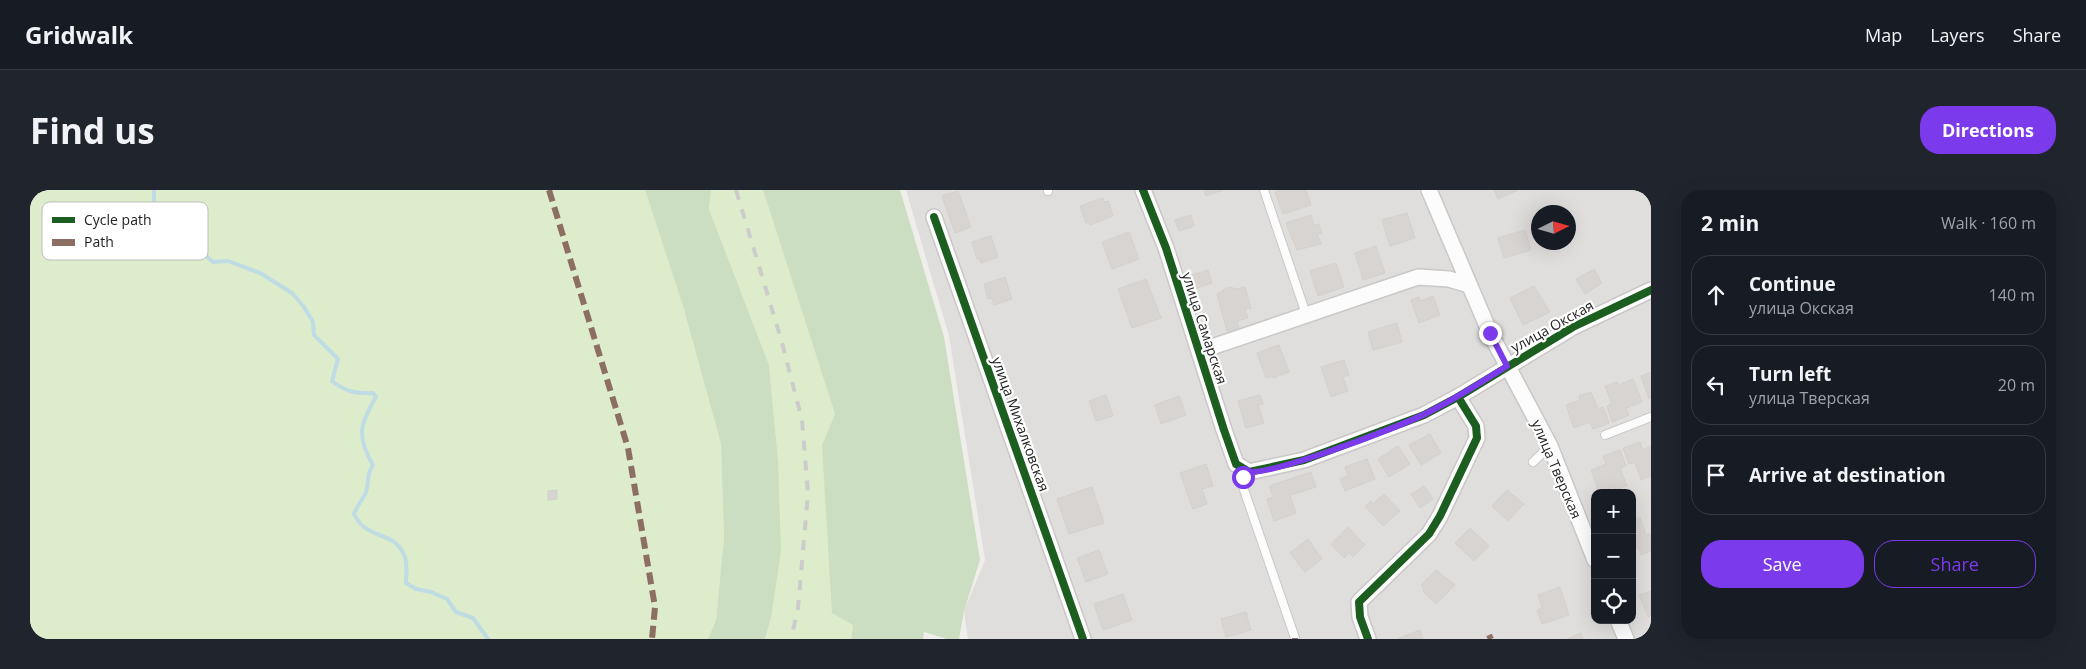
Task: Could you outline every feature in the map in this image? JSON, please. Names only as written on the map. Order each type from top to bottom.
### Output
[{"type":"street","name":"улица Самарская","points":[[1143,190],[1166,248],[1236,464],[1246,471]]},
{"type":"street","name":"улица Тверская","points":[[1429,190],[1469,285],[1507,366],[1550,446],[1591,550]]},
{"type":"street","name":"улица Михалковская","points":[[934,217],[1083,639]]},
{"type":"street","points":[[1200,351],[1418,277],[1449,279],[1469,285]]},
{"type":"street","name":"улица Окская","points":[[1246,471],[1255,472],[1304,460],[1424,415],[1458,397],[1573,327],[1651,290]]},
{"type":"street","points":[[1368,639],[1360,617],[1359,602],[1429,534],[1440,516],[1478,434],[1476,426],[1458,397]]},
{"type":"street","points":[[1620,624],[1626,639]]},
{"type":"lane","points":[[1264,190],[1306,314]]},
{"type":"lane","points":[[1605,435],[1651,417]]},
{"type":"lane","points":[[1533,462],[1550,446]]},
{"type":"lane","points":[[1246,471],[1242,484],[1295,638]]},
{"type":"shaded area","points":[[906,190],[1651,190],[1651,639],[968,639],[964,611],[985,560],[949,336]]},
{"type":"green space","points":[[30,190],[645,190],[683,306],[721,444],[724,538],[716,620],[708,639],[30,639]]},
{"type":"green space","points":[[645,190],[711,190],[709,209],[769,365],[778,460],[781,551],[771,618],[765,639],[708,639],[716,620],[724,538],[721,444],[683,306]]},
{"type":"green space","points":[[711,190],[763,190],[835,414],[822,445],[853,625],[851,639],[765,639],[771,618],[778,460],[769,365],[709,209]]},
{"type":"green space","points":[[763,190],[900,190],[944,337],[980,560],[964,611],[959,639],[947,639],[924,632],[923,639],[851,639],[853,625],[832,613],[822,445],[835,414]]},
{"type":"building","points":[[1204,190],[1223,190],[1206,196]]},
{"type":"building","points":[[1282,190],[1306,190],[1311,205],[1283,214],[1275,192]]},
{"type":"building","points":[[1494,190],[1518,190],[1498,199]]},
{"type":"building","points":[[958,191],[971,227],[955,233],[942,196]]},
{"type":"building","points":[[1103,198],[1104,202],[1108,201],[1113,216],[1090,225],[1089,222],[1086,223],[1080,206]]},
{"type":"building","points":[[1407,213],[1415,238],[1390,246],[1382,220]]},
{"type":"building","points":[[1191,215],[1194,226],[1179,231],[1175,220]]},
{"type":"building","points":[[1311,215],[1314,226],[1319,224],[1322,233],[1317,234],[1321,244],[1297,250],[1286,223]]},
{"type":"building","points":[[1525,230],[1531,250],[1504,258],[1498,238]]},
{"type":"building","points":[[1129,232],[1139,259],[1112,269],[1102,242]]},
{"type":"building","points":[[991,236],[998,257],[981,263],[979,258],[977,259],[972,242]]},
{"type":"building","points":[[1376,246],[1385,273],[1363,280],[1355,253]]},
{"type":"building","points":[[1336,263],[1344,287],[1318,296],[1310,271]]},
{"type":"building","points":[[1594,269],[1602,283],[1585,294],[1576,279]]},
{"type":"building","points":[[1208,270],[1212,283],[1196,288],[1192,275]]},
{"type":"building","points":[[1005,277],[1012,299],[994,305],[992,298],[988,299],[984,284]]},
{"type":"building","points":[[1146,279],[1161,318],[1132,328],[1118,289]]},
{"type":"building","points":[[1534,286],[1550,312],[1523,325],[1510,298]]},
{"type":"building","points":[[1229,287],[1237,289],[1245,287],[1251,308],[1245,309],[1248,318],[1237,321],[1239,328],[1227,331],[1217,294]]},
{"type":"building","points":[[1433,296],[1440,315],[1419,323],[1411,300],[1419,297],[1421,301]]},
{"type":"building","points":[[1397,323],[1402,342],[1373,350],[1368,332]]},
{"type":"building","points":[[1279,345],[1289,372],[1273,378],[1273,376],[1266,378],[1257,353]]},
{"type":"building","points":[[1344,360],[1349,375],[1343,377],[1348,391],[1331,397],[1321,367]]},
{"type":"building","points":[[1651,372],[1651,398],[1649,399],[1641,376]]},
{"type":"building","points":[[1633,379],[1642,402],[1626,408],[1629,415],[1612,422],[1607,406],[1612,404],[1605,386],[1617,382],[1619,385]]},
{"type":"building","points":[[1591,392],[1598,409],[1603,407],[1609,423],[1593,429],[1590,422],[1574,428],[1566,405],[1580,400],[1579,396]]},
{"type":"building","points":[[1106,395],[1113,416],[1096,421],[1089,401]]},
{"type":"building","points":[[1260,395],[1263,404],[1258,405],[1264,423],[1246,428],[1238,401]]},
{"type":"building","points":[[1179,396],[1186,415],[1161,424],[1155,405]]},
{"type":"building","points":[[1430,434],[1441,453],[1421,465],[1409,445]]},
{"type":"building","points":[[1640,442],[1642,450],[1651,446],[1651,476],[1641,480],[1635,462],[1629,464],[1623,448]]},
{"type":"building","points":[[1398,446],[1410,464],[1389,477],[1378,459]]},
{"type":"building","points":[[1620,450],[1626,466],[1620,468],[1627,486],[1618,489],[1614,487],[1598,489],[1591,470],[1606,464],[1603,456]]},
{"type":"building","points":[[1367,459],[1375,479],[1345,491],[1340,479],[1348,476],[1345,467]]},
{"type":"building","points":[[1206,464],[1213,486],[1202,489],[1207,504],[1193,509],[1180,473]]},
{"type":"building","points":[[1311,472],[1316,487],[1290,495],[1296,513],[1274,521],[1267,499],[1273,497],[1269,486]]},
{"type":"building","points":[[1424,486],[1433,499],[1420,508],[1411,494]]},
{"type":"building","points":[[1092,487],[1104,523],[1069,534],[1057,499]]},
{"type":"building","points":[[557,490],[557,499],[548,500],[548,491]]},
{"type":"building","points":[[1507,490],[1524,504],[1508,521],[1492,506]]},
{"type":"building","points":[[1384,494],[1400,511],[1383,526],[1365,506],[1371,501],[1373,504]]},
{"type":"building","points":[[1640,517],[1646,535],[1651,533],[1651,551],[1641,555],[1638,547],[1636,548],[1636,518]]},
{"type":"building","points":[[1348,527],[1365,545],[1353,557],[1349,553],[1344,558],[1331,544]]},
{"type":"building","points":[[1470,528],[1489,546],[1474,561],[1455,543]]},
{"type":"building","points":[[1308,539],[1322,559],[1305,572],[1290,553]]},
{"type":"building","points":[[1099,550],[1108,574],[1086,582],[1077,558]]},
{"type":"building","points":[[1436,570],[1455,585],[1436,604],[1422,590],[1424,588],[1421,585]]},
{"type":"building","points":[[1560,587],[1569,615],[1542,624],[1537,610],[1542,608],[1538,595]]},
{"type":"building","points":[[1651,591],[1651,615],[1648,617],[1639,595]]},
{"type":"building","points":[[1123,594],[1132,620],[1103,630],[1094,604]]},
{"type":"building","points":[[1246,612],[1251,630],[1226,637],[1221,619]]},
{"type":"building","points":[[1420,630],[1423,639],[1397,639]]},
{"type":"building","points":[[1581,633],[1583,639],[1567,639]]},
{"type":"waterway","points":[[154,190],[154,202]]},
{"type":"waterway","points":[[208,258],[213,262],[228,261],[260,273],[292,293],[304,307],[313,322],[314,335],[338,359],[332,381],[347,390],[357,393],[373,393],[376,397],[366,415],[362,430],[364,446],[373,465],[369,473],[366,492],[354,514],[366,528],[387,538],[400,547],[406,561],[406,583],[416,589],[431,592],[447,599],[456,612],[473,618],[488,639]]},
{"type":"railway","points":[[736,190],[781,339],[802,420],[808,494],[798,608],[791,639]]},
{"type":"marked path","points":[[549,190],[628,448],[655,607],[652,639]]},
{"type":"marked path","points":[[1489,635],[1491,639]]},
{"type":"cycle path","points":[[1143,190],[1166,248],[1236,464],[1249,472],[1304,460],[1424,415],[1458,397],[1573,327],[1651,290]]},
{"type":"cycle path","points":[[934,217],[1083,639]]},
{"type":"cycle path","points":[[1368,639],[1360,617],[1359,602],[1429,534],[1440,516],[1477,438],[1476,426],[1458,397]]},
{"type":"route","points":[[1243,477],[1246,471],[1255,472],[1304,460],[1424,415],[1458,397],[1507,366],[1490,333]]}]
